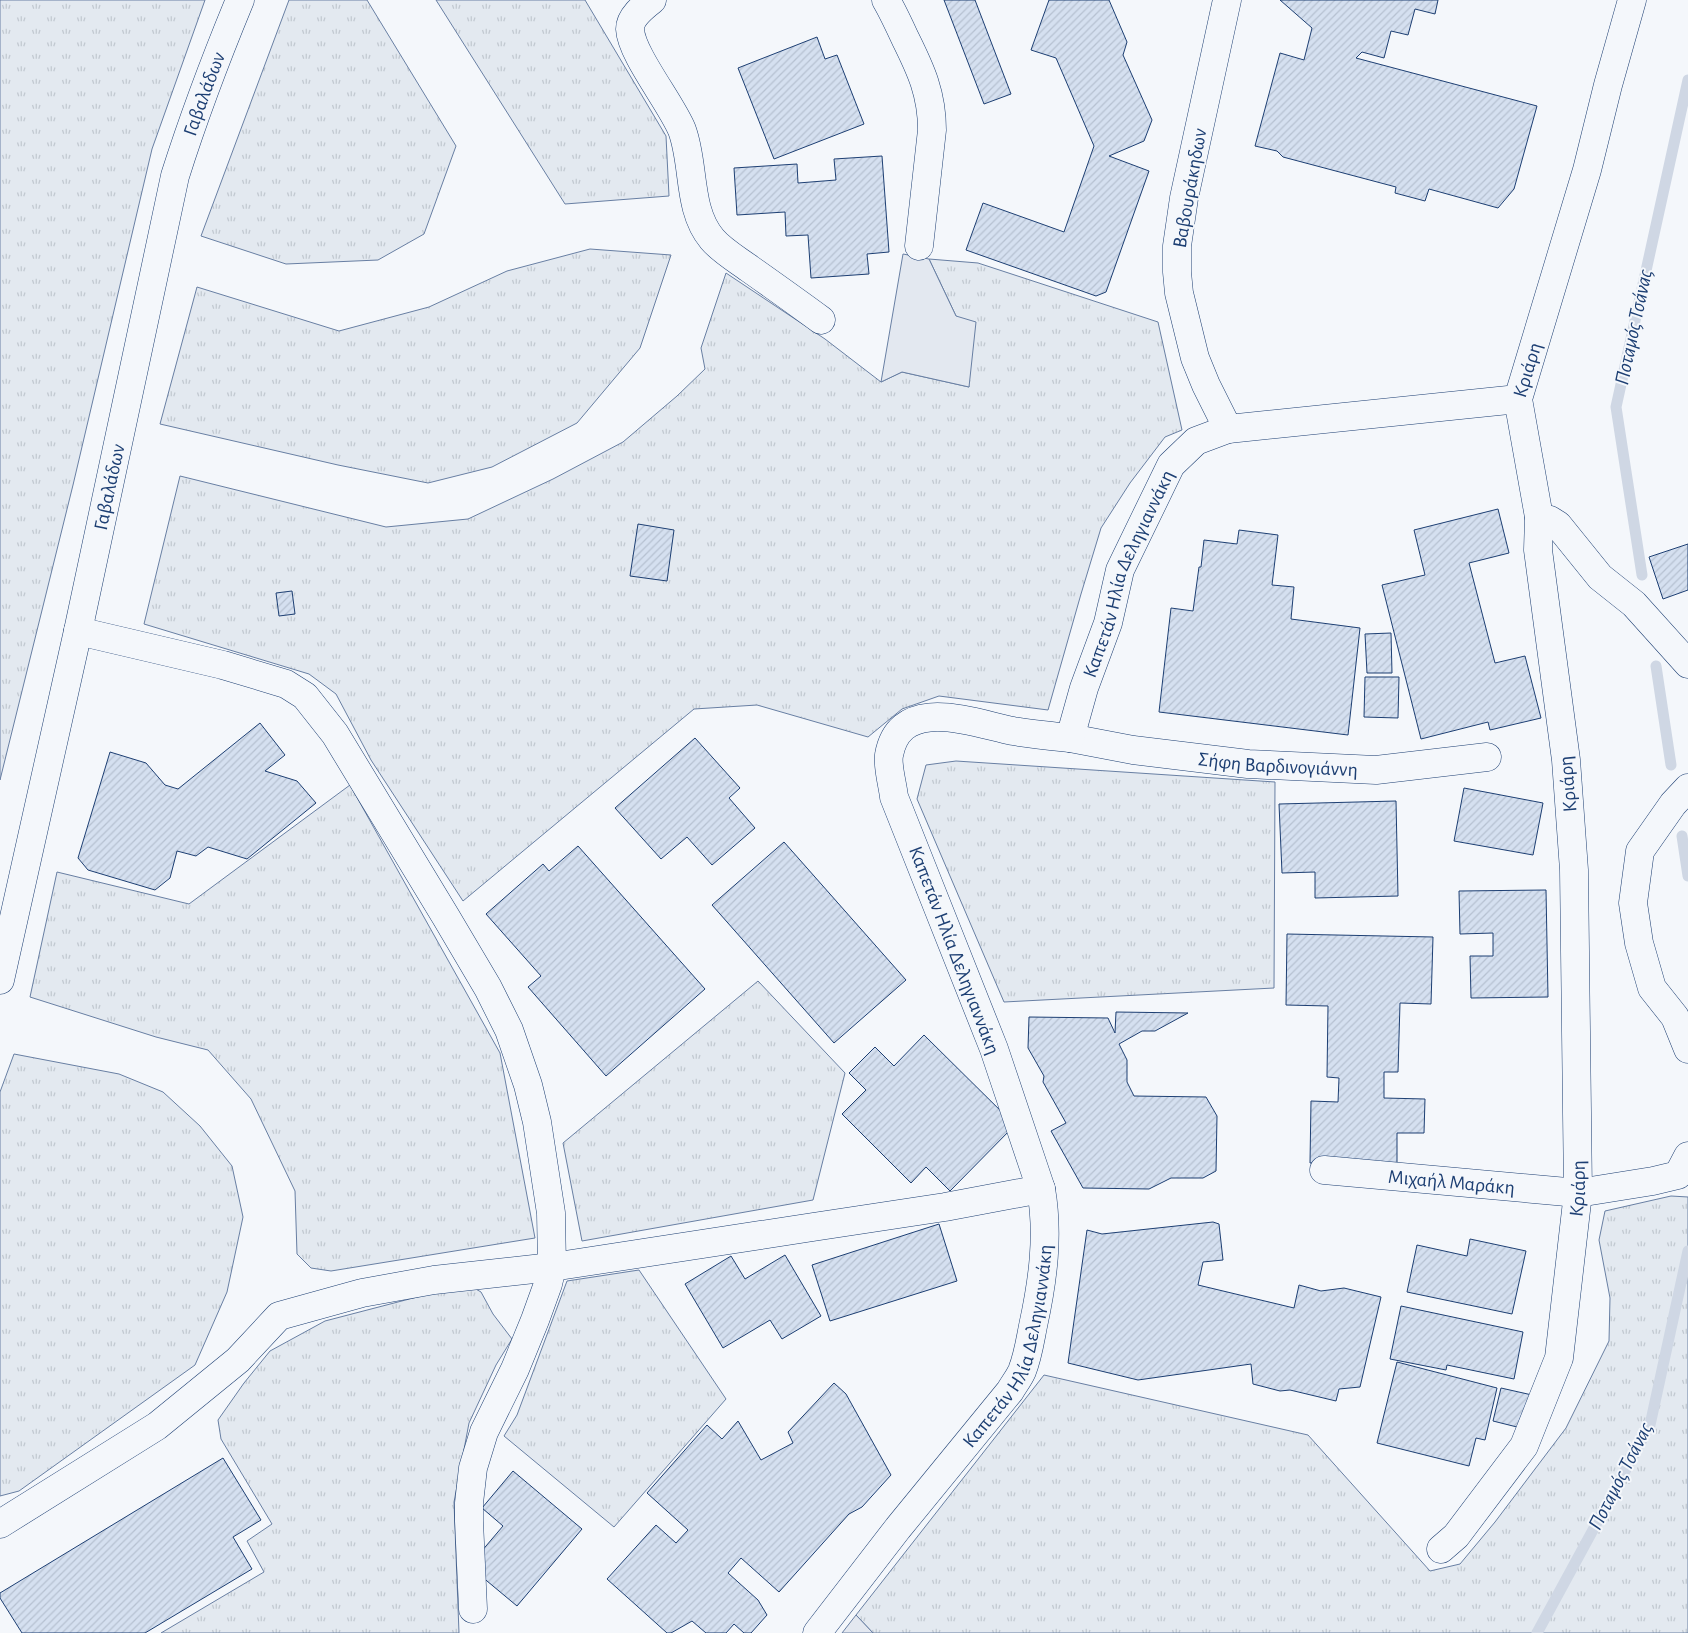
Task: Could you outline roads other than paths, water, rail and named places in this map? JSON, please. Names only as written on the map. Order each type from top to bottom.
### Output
[{"type":"street","name":"Γαβαλάδων","points":[[0,980],[78,631],[175,176],[190,129],[240,0]]},
{"type":"street","points":[[652,0],[633,18],[630,27],[631,37],[682,132],[688,154],[697,212],[703,226],[712,240],[821,320]]},
{"type":"street","points":[[886,0],[920,69],[930,97],[932,130],[919,246]]},
{"type":"street","name":"Βαβουράκηδων","points":[[1227,0],[1184,198],[1177,246],[1177,272],[1179,293],[1194,358],[1228,429]]},
{"type":"street","name":"Κριάρη","points":[[1441,1549],[1456,1536],[1524,1446],[1559,1358],[1578,1192],[1574,870],[1566,760],[1538,550],[1539,517],[1518,399],[1587,170],[1632,0]]},
{"type":"street","name":"Καπετάν Ηλία Δεληγιαννάκη","points":[[817,1633],[892,1536],[1010,1390],[1021,1373],[1027,1359],[1036,1312],[1045,1245],[1045,1212],[1041,1188],[994,1049],[894,797],[889,757],[894,740],[904,726],[924,718],[940,716],[1014,731],[1070,738],[1084,688],[1108,623],[1120,570],[1171,465],[1196,441],[1228,429],[1518,399]]},
{"type":"street","points":[[1539,517],[1550,520],[1558,525],[1600,576],[1634,604],[1688,664]]},
{"type":"street","points":[[78,631],[223,664],[286,684],[305,696],[335,734],[488,988],[509,1030],[528,1085],[537,1122],[553,1230],[552,1267],[535,1320],[515,1369],[484,1432],[473,1468],[469,1512],[473,1610]]},
{"type":"street","name":"Σήφη Βαρδινογιάννη","points":[[1070,738],[1133,750],[1248,764],[1376,770],[1487,757]]},
{"type":"street","points":[[1688,788],[1673,804],[1640,851],[1633,903],[1639,943],[1652,988],[1675,1017],[1688,1049]]},
{"type":"street","name":"Μιχαήλ Μαράκη","points":[[1324,1170],[1578,1192],[1653,1181],[1678,1175],[1688,1156]]},
{"type":"street","points":[[0,1524],[157,1426],[238,1360],[280,1316],[362,1293],[434,1280],[552,1267],[945,1207],[1041,1188]]},
{"type":"waterway","name":"Ποταμός Τσάνας","points":[[1642,575],[1616,407],[1688,80]]},
{"type":"waterway","name":"Ποταμός Τσάνας","points":[[1656,666],[1671,765]]},
{"type":"waterway","name":"Ποταμός Τσάνας","points":[[1682,836],[1688,876]]},
{"type":"waterway","name":"Ποταμός Τσάνας","points":[[1537,1633],[1650,1425],[1688,1251]]}]
